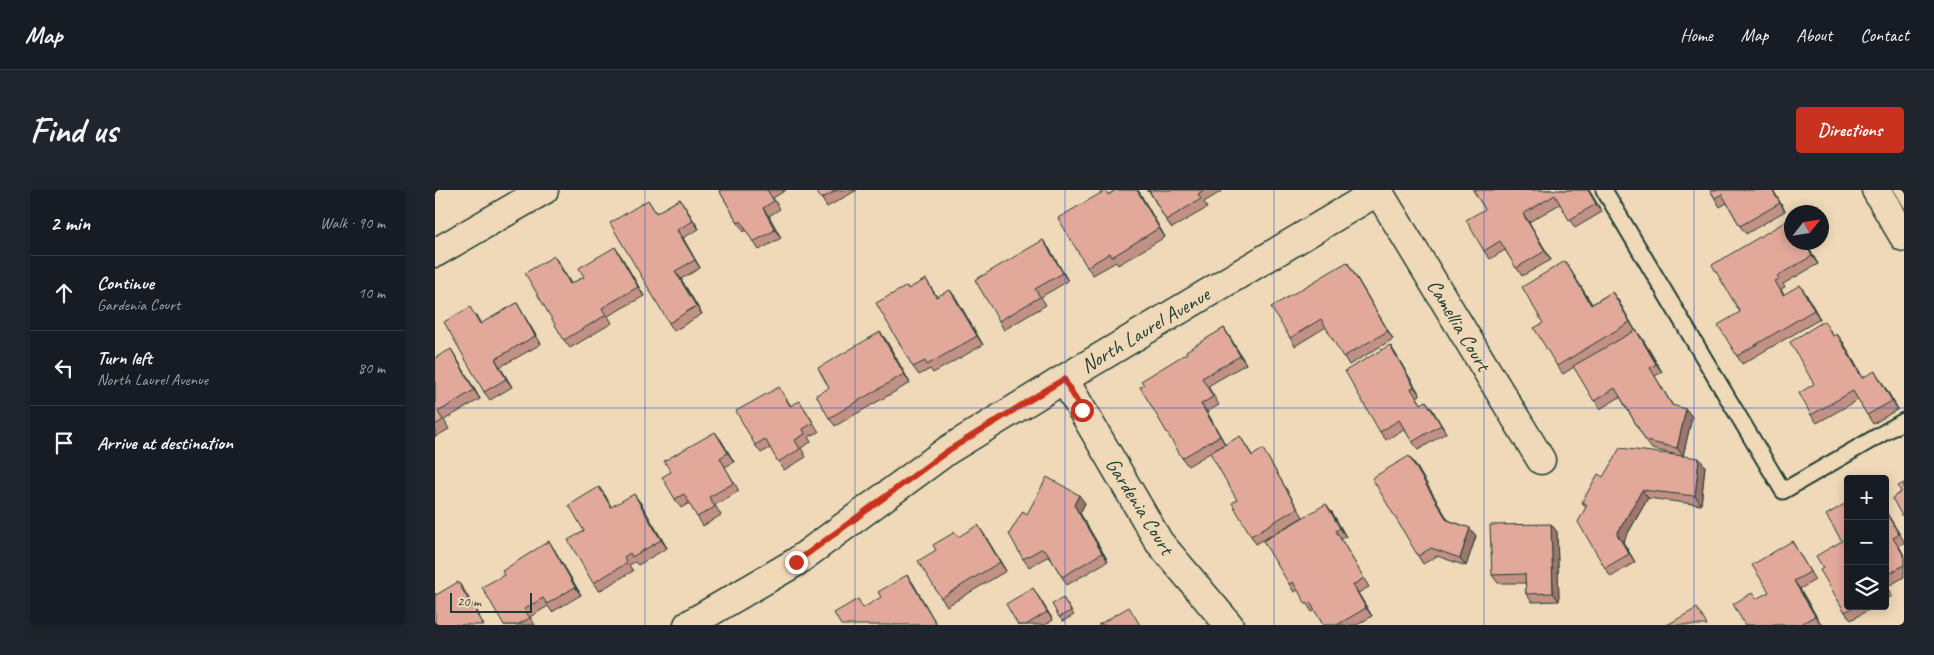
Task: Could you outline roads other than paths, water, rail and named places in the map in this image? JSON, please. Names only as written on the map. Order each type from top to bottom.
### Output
[{"type":"street","points":[[435,253],[544,190]]},
{"type":"street","points":[[1876,190],[1904,237]]},
{"type":"street","name":"North Laurel Avenue","points":[[688,625],[796,562],[949,450],[1379,191]]},
{"type":"street","name":"Camellia Court","points":[[1379,191],[1541,460]]},
{"type":"street","name":"Gardenia Court","points":[[1064,379],[1159,542],[1229,625]]},
{"type":"lane","points":[[1604,190],[1783,491],[1904,420]]}]
